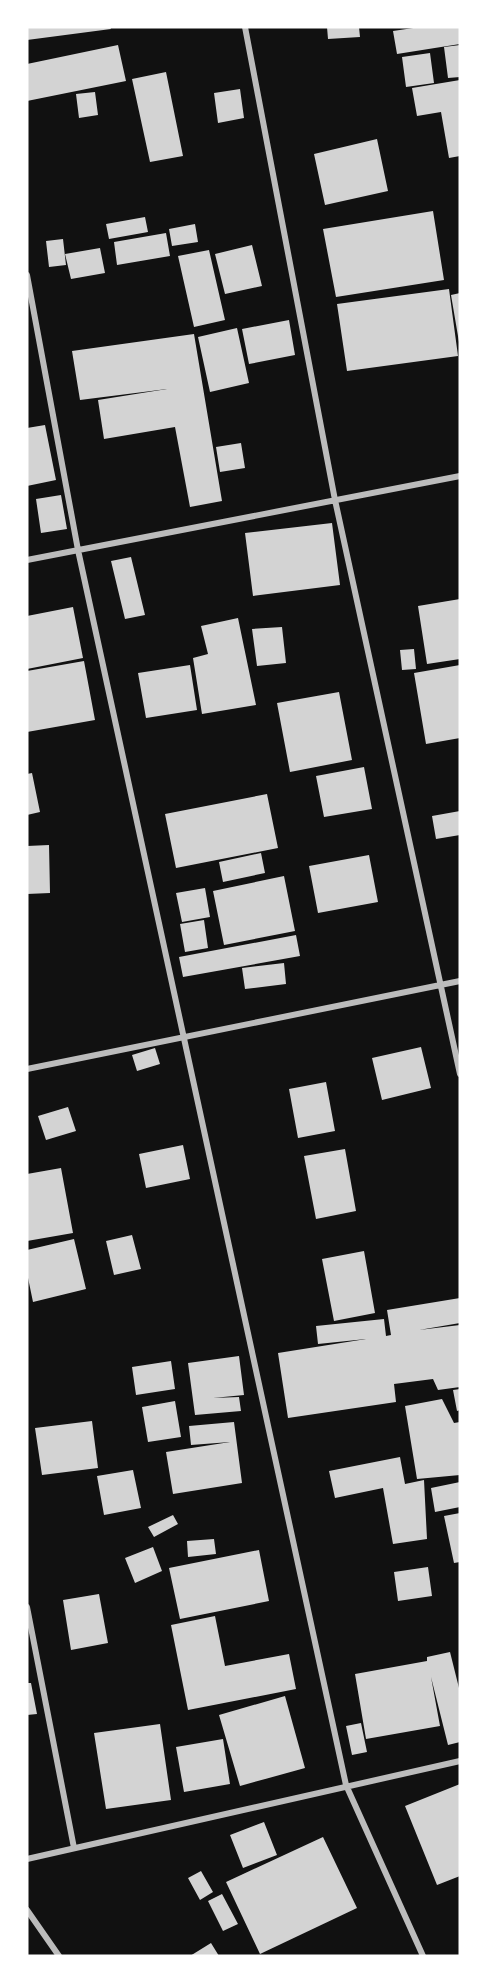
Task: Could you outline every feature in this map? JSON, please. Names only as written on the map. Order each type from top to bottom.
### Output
[{"type":"street","points":[[245,27],[335,500],[460,1074]]},
{"type":"street","points":[[27,275],[78,550],[346,1785],[423,1956]]},
{"type":"street","points":[[27,560],[460,476]]},
{"type":"street","points":[[27,1069],[460,981]]},
{"type":"street","points":[[27,1607],[74,1848]]},
{"type":"street","points":[[27,1859],[460,1761]]},
{"type":"street","points":[[27,1910],[59,1956]]},
{"type":"building","points":[[27,27],[110,27],[111,29],[27,40]]},
{"type":"building","points":[[327,27],[359,27],[360,37],[328,39]]},
{"type":"building","points":[[420,27],[460,27],[460,44],[397,54],[393,31]]},
{"type":"building","points":[[118,45],[126,81],[27,101],[27,64]]},
{"type":"building","points":[[460,45],[460,77],[448,78],[444,47]]},
{"type":"building","points":[[430,53],[434,83],[406,87],[402,57]]},
{"type":"building","points":[[166,72],[183,156],[150,162],[132,79]]},
{"type":"building","points":[[460,80],[460,156],[449,158],[441,112],[417,116],[412,88]]},
{"type":"building","points":[[240,89],[244,118],[218,123],[214,93]]},
{"type":"building","points":[[95,92],[98,115],[79,118],[76,94]]},
{"type":"building","points":[[377,139],[388,191],[325,205],[314,154]]},
{"type":"building","points":[[433,211],[444,280],[336,297],[323,229]]},
{"type":"building","points":[[145,217],[148,232],[109,239],[106,224]]},
{"type":"building","points":[[195,224],[198,242],[172,246],[169,229]]},
{"type":"building","points":[[166,233],[170,256],[117,265],[114,242]]},
{"type":"building","points":[[63,239],[66,265],[49,267],[46,241]]},
{"type":"building","points":[[252,245],[262,286],[225,294],[215,254]]},
{"type":"building","points":[[100,248],[105,273],[71,279],[65,254]]},
{"type":"building","points":[[209,250],[225,320],[194,327],[178,256]]},
{"type":"building","points":[[449,289],[458,356],[347,371],[337,304]]},
{"type":"building","points":[[460,293],[460,342],[459,342],[451,295]]},
{"type":"building","points":[[289,320],[295,355],[249,364],[242,329]]},
{"type":"building","points":[[237,328],[249,383],[210,392],[198,337]]},
{"type":"building","points":[[194,334],[222,501],[190,507],[175,427],[104,439],[98,400],[167,389],[80,400],[72,351]]},
{"type":"building","points":[[45,425],[56,480],[27,486],[27,428]]},
{"type":"building","points":[[241,443],[245,468],[220,472],[216,447]]},
{"type":"building","points":[[61,495],[67,529],[41,533],[36,499]]},
{"type":"building","points":[[332,523],[340,585],[253,596],[245,533]]},
{"type":"building","points":[[131,557],[145,615],[125,619],[111,561]]},
{"type":"building","points":[[460,599],[460,659],[427,664],[418,606]]},
{"type":"building","points":[[73,607],[83,658],[27,669],[27,616]]},
{"type":"building","points":[[238,618],[256,705],[202,714],[193,658],[208,654],[201,626]]},
{"type":"building","points":[[282,627],[286,663],[257,666],[252,629]]},
{"type":"building","points":[[414,649],[416,669],[402,670],[400,650]]},
{"type":"building","points":[[84,661],[95,720],[27,732],[27,671]]},
{"type":"building","points":[[190,665],[197,710],[146,718],[138,673]]},
{"type":"building","points":[[460,665],[460,738],[426,744],[414,673]]},
{"type":"building","points":[[339,692],[352,760],[290,772],[277,703]]},
{"type":"building","points":[[364,767],[372,809],[324,817],[316,776]]},
{"type":"building","points":[[32,773],[40,812],[27,815],[27,774]]},
{"type":"building","points":[[267,794],[278,848],[176,868],[165,814]]},
{"type":"building","points":[[460,811],[460,835],[436,839],[432,816]]},
{"type":"building","points":[[49,845],[50,893],[27,894],[27,846]]},
{"type":"building","points":[[261,853],[265,873],[223,882],[219,862]]},
{"type":"building","points":[[369,855],[378,902],[318,913],[309,866]]},
{"type":"building","points":[[284,876],[295,931],[224,945],[213,891]]},
{"type":"building","points":[[205,888],[210,917],[182,922],[176,893]]},
{"type":"building","points":[[204,920],[208,948],[185,952],[180,924]]},
{"type":"building","points":[[296,935],[300,956],[183,977],[179,957]]},
{"type":"building","points":[[284,963],[286,984],[245,989],[242,968]]},
{"type":"building","points":[[421,1047],[431,1088],[382,1100],[372,1058]]},
{"type":"building","points":[[155,1048],[160,1064],[137,1071],[132,1055]]},
{"type":"building","points":[[326,1082],[335,1131],[298,1138],[289,1089]]},
{"type":"building","points":[[68,1107],[76,1131],[46,1140],[38,1116]]},
{"type":"building","points":[[183,1145],[190,1179],[146,1188],[139,1154]]},
{"type":"building","points":[[345,1149],[356,1211],[316,1219],[304,1156]]},
{"type":"building","points":[[61,1168],[73,1233],[27,1241],[27,1174]]},
{"type":"building","points":[[132,1235],[141,1269],[114,1275],[106,1241]]},
{"type":"building","points":[[74,1239],[86,1289],[33,1302],[27,1273],[27,1250]]},
{"type":"building","points":[[364,1251],[375,1313],[334,1321],[322,1259]]},
{"type":"building","points":[[460,1298],[460,1323],[419,1330],[460,1325],[460,1387],[438,1390],[433,1379],[394,1384],[396,1402],[288,1418],[278,1353],[366,1339],[318,1344],[316,1326],[384,1319],[386,1336],[391,1335],[387,1310]]},
{"type":"building","points":[[239,1356],[244,1395],[213,1398],[239,1397],[241,1411],[195,1415],[188,1363]]},
{"type":"building","points":[[171,1361],[175,1389],[136,1395],[132,1367]]},
{"type":"building","points":[[460,1389],[460,1410],[457,1411],[453,1390]]},
{"type":"building","points":[[442,1399],[454,1423],[460,1422],[460,1475],[417,1479],[405,1406]]},
{"type":"building","points":[[175,1401],[181,1437],[148,1442],[142,1407]]},
{"type":"building","points":[[92,1421],[98,1468],[42,1475],[35,1428]]},
{"type":"building","points":[[234,1422],[242,1483],[173,1494],[166,1452],[230,1442],[191,1445],[189,1426]]},
{"type":"building","points":[[400,1457],[405,1484],[424,1480],[427,1539],[393,1544],[383,1488],[335,1498],[329,1471]]},
{"type":"building","points":[[133,1470],[141,1508],[104,1515],[97,1476]]},
{"type":"building","points":[[460,1482],[460,1507],[435,1512],[431,1488]]},
{"type":"building","points":[[460,1513],[460,1562],[454,1563],[444,1516]]},
{"type":"building","points":[[173,1515],[178,1524],[154,1537],[148,1527]]},
{"type":"building","points":[[214,1539],[216,1554],[188,1557],[187,1541]]},
{"type":"building","points":[[153,1547],[162,1571],[135,1583],[125,1558]]},
{"type":"building","points":[[259,1550],[269,1601],[180,1619],[169,1568]]},
{"type":"building","points":[[428,1567],[432,1596],[398,1601],[394,1572]]},
{"type":"building","points":[[99,1594],[108,1643],[71,1650],[63,1600]]},
{"type":"building","points":[[215,1616],[225,1666],[289,1654],[296,1689],[188,1710],[171,1625]]},
{"type":"building","points":[[450,1652],[460,1692],[460,1742],[448,1745],[431,1677],[440,1726],[366,1739],[355,1674],[427,1661],[427,1657]]},
{"type":"building","points":[[27,1683],[31,1683],[37,1714],[27,1715]]},
{"type":"building","points":[[285,1696],[305,1768],[240,1786],[219,1715]]},
{"type":"building","points":[[361,1723],[367,1752],[352,1755],[346,1726]]},
{"type":"building","points":[[160,1724],[171,1800],[106,1809],[94,1733]]},
{"type":"building","points":[[223,1739],[230,1784],[184,1792],[176,1747]]},
{"type":"building","points":[[460,1784],[460,1876],[437,1885],[405,1806]]},
{"type":"building","points":[[264,1822],[277,1855],[243,1868],[230,1835]]},
{"type":"building","points":[[323,1837],[357,1908],[260,1954],[226,1882]]},
{"type":"building","points":[[201,1871],[213,1892],[200,1900],[188,1878]]},
{"type":"building","points":[[222,1894],[238,1924],[223,1931],[208,1901]]},
{"type":"building","points":[[211,1943],[219,1956],[190,1956]]}]
